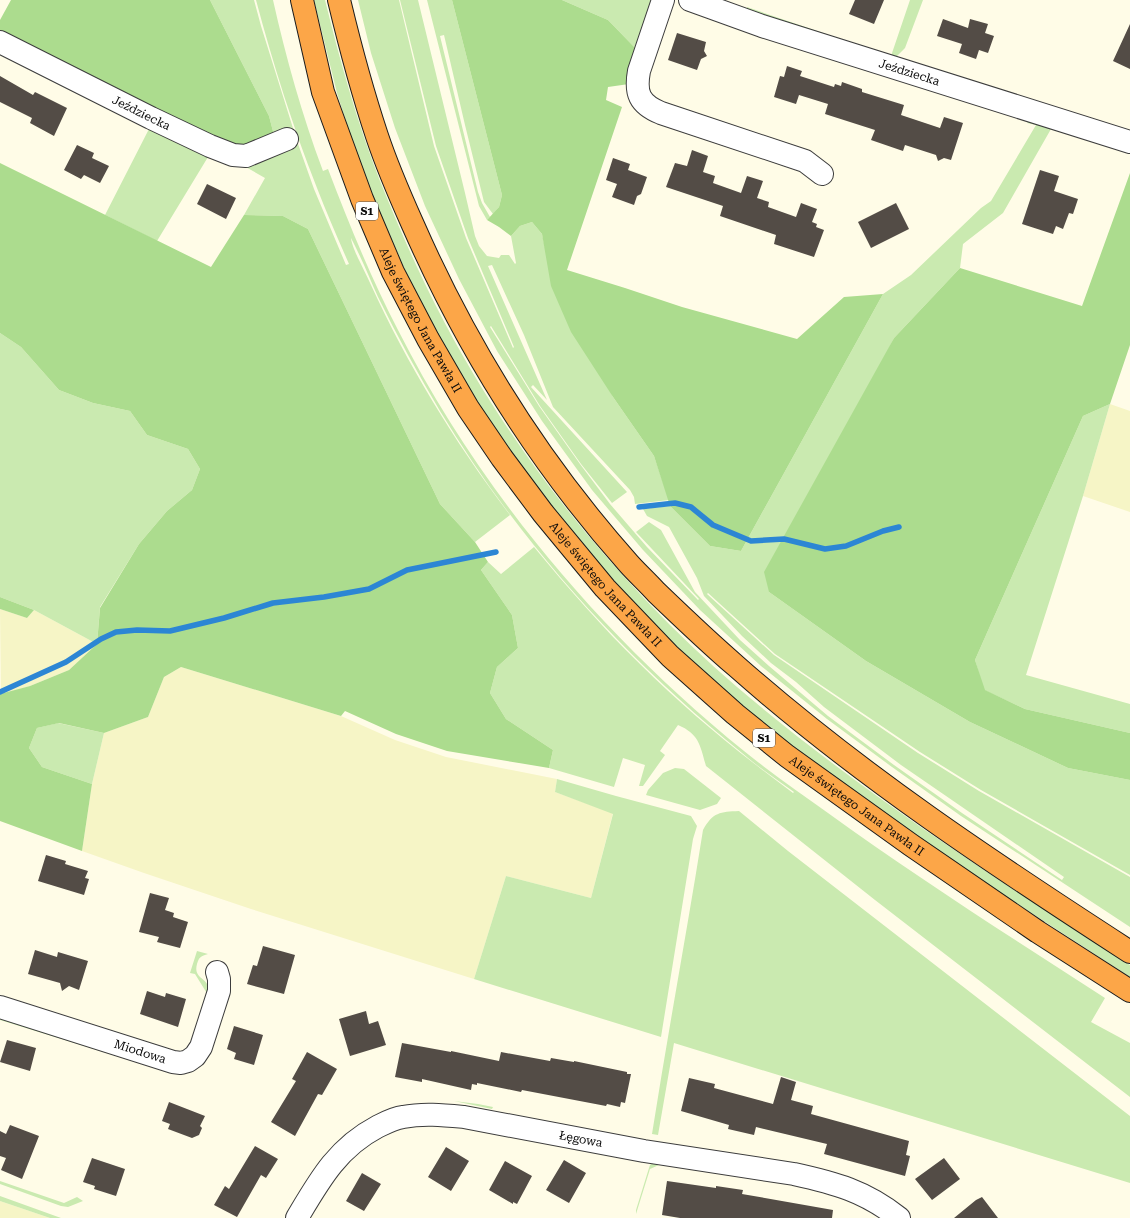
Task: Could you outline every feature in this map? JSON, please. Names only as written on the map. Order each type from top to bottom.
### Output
[{"type":"highway","name":"Aleje świętego Jana Pawła II","points":[[302,0],[324,92],[362,199],[393,272],[428,339],[468,408],[502,458],[543,512],[600,582],[670,656],[735,714],[787,756],[912,846],[1038,932],[1130,991]]},
{"type":"highway","points":[[339,0],[355,66],[377,137],[396,188],[427,258],[458,320],[530,438],[568,490],[630,565],[694,629],[802,723],[929,818],[1130,952]]},
{"type":"street","points":[[663,0],[639,71],[637,88],[641,99],[646,105],[651,109],[805,161],[822,174]]},
{"type":"street","name":"Jeździecka","points":[[690,0],[762,26],[1130,142]]},
{"type":"street","name":"Jeździecka","points":[[0,42],[151,118],[232,155],[246,156],[287,139]]},
{"type":"street","name":"Miodowa","points":[[0,1007],[173,1062],[181,1063],[188,1061],[195,1056],[201,1047],[219,991],[219,979],[217,972]]},
{"type":"street","name":"Łęgowa","points":[[297,1218],[326,1173],[341,1153],[353,1142],[384,1123],[401,1117],[440,1114],[464,1117],[644,1151],[818,1179],[858,1192],[877,1202],[899,1218]]},
{"type":"green space","points":[[11,0],[210,0],[269,116],[275,139],[239,150],[0,33],[0,20]]},
{"type":"green space","points":[[210,0],[254,0],[297,141],[314,189],[346,265],[349,264],[308,165],[276,72],[256,0],[273,0],[295,86],[323,171],[328,169],[361,251],[388,310],[431,390],[467,448],[506,504],[549,558],[594,610],[642,660],[692,707],[754,759],[896,861],[1105,998],[1091,1022],[1130,1043],[1130,1097],[875,900],[706,766],[698,741],[695,736],[685,728],[678,725],[660,751],[665,755],[643,786],[639,786],[645,765],[623,758],[614,787],[549,768],[553,750],[506,719],[490,693],[497,667],[518,648],[512,615],[481,570],[488,562],[501,574],[534,547],[599,622],[658,681],[733,747],[793,793],[794,792],[748,758],[698,716],[656,677],[615,637],[576,595],[539,551],[504,506],[440,411],[378,297],[351,238],[356,255],[385,315],[417,375],[452,432],[510,515],[475,542],[440,504],[308,229],[283,216],[244,215],[265,178],[244,166],[275,139],[269,116]]},
{"type":"green space","points":[[314,0],[325,0],[350,91],[372,159],[406,244],[436,306],[496,411],[568,510],[607,558],[692,646],[737,687],[783,725],[879,798],[978,866],[1130,965],[1130,977],[1002,894],[858,795],[751,715],[666,638],[602,571],[514,460],[447,352],[408,277],[367,182],[351,137],[337,93]]},
{"type":"green space","points":[[358,0],[399,0],[434,146],[466,238],[513,348],[514,347],[468,238],[436,146],[400,0],[418,0],[475,236],[479,246],[487,256],[499,258],[501,255],[509,255],[515,264],[511,236],[520,226],[532,222],[542,234],[546,252],[613,397],[654,456],[669,500],[635,504],[634,497],[630,490],[553,407],[524,335],[492,265],[488,266],[547,400],[533,385],[531,387],[627,492],[612,503],[581,464],[540,406],[491,326],[490,327],[539,406],[580,464],[610,504],[647,547],[698,600],[699,599],[636,532],[649,522],[661,530],[695,592],[740,640],[828,716],[962,813],[1062,880],[1064,877],[901,765],[824,707],[796,682],[771,663],[742,636],[704,596],[697,578],[669,527],[647,516],[643,509],[670,506],[710,546],[741,551],[883,294],[911,275],[981,208],[991,201],[1036,125],[1027,123],[1030,120],[1048,126],[1051,129],[1003,213],[963,244],[960,268],[894,338],[769,592],[866,661],[970,722],[1068,768],[1130,780],[1130,875],[981,790],[920,752],[775,654],[708,593],[707,594],[774,655],[918,753],[979,791],[1130,877],[1130,927],[961,816],[827,719],[761,666],[700,610],[643,550],[592,490],[542,421],[497,351],[459,279],[425,206],[395,128],[371,53]]},
{"type":"green space","points":[[427,0],[452,0],[502,195],[499,207],[493,214],[484,202],[444,35],[440,36],[478,192],[490,217],[487,220],[479,206]]},
{"type":"green space","points":[[452,0],[562,0],[608,20],[640,53],[629,84],[608,87],[606,100],[622,107],[567,270],[682,307],[797,339],[844,297],[883,294],[741,551],[710,546],[670,506],[654,456],[613,397],[571,332],[551,286],[542,234],[532,222],[520,226],[511,236],[487,220],[499,207],[502,195]]},
{"type":"green space","points":[[562,0],[652,0],[640,53],[608,20]]},
{"type":"green space","points":[[910,0],[923,0],[905,48],[896,57],[891,56]]},
{"type":"green space","points":[[747,7],[826,34],[821,35],[747,12]]},
{"type":"green space","points":[[150,127],[208,157],[157,241],[105,215]]},
{"type":"green space","points":[[0,163],[211,267],[244,215],[283,216],[308,229],[440,504],[475,542],[488,562],[481,570],[512,615],[518,648],[497,667],[490,693],[506,719],[553,750],[549,768],[447,751],[396,734],[345,711],[341,716],[181,667],[164,677],[148,717],[104,733],[59,723],[37,728],[29,748],[42,767],[92,784],[82,851],[0,821],[0,694],[30,686],[69,670],[97,644],[100,608],[139,544],[167,511],[192,490],[200,469],[188,449],[147,435],[130,411],[93,403],[59,390],[21,347],[0,333]]},
{"type":"green space","points":[[1130,173],[1130,345],[1110,404],[1083,416],[975,660],[985,690],[1025,709],[1130,733],[1130,780],[1068,768],[970,722],[866,661],[769,592],[764,572],[894,338],[960,268],[1082,306]]},
{"type":"green space","points":[[0,333],[21,347],[59,390],[93,403],[130,411],[147,435],[188,449],[200,469],[192,490],[167,511],[139,544],[100,607],[97,644],[34,610],[0,597]]},
{"type":"green space","points":[[1110,404],[1130,411],[1130,512],[1083,496]]},
{"type":"green space","points":[[1110,404],[1083,496],[1026,675],[1130,704],[1130,733],[1025,709],[984,690],[975,660],[1083,416]]},
{"type":"green space","points":[[0,597],[34,610],[27,618],[0,609]]},
{"type":"green space","points":[[0,609],[27,618],[34,610],[97,644],[69,670],[30,686],[1,695]]},
{"type":"green space","points":[[181,667],[341,716],[395,740],[446,757],[557,779],[555,792],[613,813],[591,898],[506,876],[474,979],[251,909],[82,851],[92,784],[104,733],[148,717],[164,677]]},
{"type":"green space","points":[[58,723],[104,733],[92,784],[42,767],[29,748],[37,728]]},
{"type":"green space","points":[[675,768],[684,769],[721,798],[717,804],[700,810],[646,795],[648,790],[663,773]]},
{"type":"green space","points":[[557,779],[691,816],[697,826],[693,839],[661,1037],[474,979],[506,876],[591,898],[613,814],[555,792]]},
{"type":"green space","points":[[739,811],[788,851],[1130,1116],[1130,1183],[674,1043],[658,1135],[652,1134],[703,830],[714,816],[727,812]]},
{"type":"green space","points":[[197,951],[208,954],[200,958],[196,969],[197,973],[208,985],[208,995],[195,974],[190,973]]},
{"type":"green space","points":[[0,1015],[168,1072],[0,1020]]},
{"type":"green space","points":[[454,1101],[478,1104],[493,1107],[492,1109]]},
{"type":"green space","points":[[656,1161],[661,1164],[650,1169],[636,1214],[650,1165]]},
{"type":"green space","points":[[0,1181],[64,1203],[77,1197],[83,1201],[68,1207],[61,1206],[0,1184]]},
{"type":"green space","points":[[0,1196],[61,1218],[50,1218],[0,1201]]},
{"type":"green space","points":[[0,1201],[50,1218],[0,1218]]},
{"type":"building","points":[[855,0],[884,0],[874,24],[849,14]]},
{"type":"building","points":[[943,19],[968,28],[970,19],[988,24],[985,33],[994,36],[988,53],[979,50],[976,59],[959,53],[962,44],[937,36]]},
{"type":"building","points":[[1130,24],[1130,69],[1113,61]]},
{"type":"building","points":[[677,33],[706,42],[704,51],[707,56],[701,59],[697,70],[668,60]]},
{"type":"building","points":[[787,66],[802,71],[800,76],[834,87],[835,84],[841,86],[842,82],[862,89],[862,92],[904,105],[901,115],[940,128],[944,117],[963,123],[951,160],[944,158],[938,161],[936,155],[905,145],[903,151],[871,140],[875,130],[825,114],[828,104],[799,95],[796,104],[774,97],[780,76],[784,77]]},
{"type":"building","points":[[0,76],[33,95],[35,92],[67,108],[54,136],[30,123],[32,118],[0,102]]},
{"type":"building","points":[[77,145],[94,153],[92,158],[109,166],[100,183],[84,175],[81,179],[64,170]]},
{"type":"building","points":[[692,150],[708,156],[703,172],[715,176],[713,183],[741,193],[747,176],[763,181],[757,198],[769,202],[768,207],[796,217],[801,203],[817,209],[812,222],[817,224],[816,227],[824,230],[814,257],[774,244],[776,235],[720,216],[723,206],[666,187],[675,163],[687,166]]},
{"type":"building","points":[[613,158],[630,164],[628,170],[647,177],[641,194],[637,196],[634,205],[612,197],[617,184],[606,180]]},
{"type":"building","points":[[1040,170],[1059,176],[1054,191],[1078,199],[1073,214],[1069,213],[1063,229],[1056,226],[1053,234],[1022,224]]},
{"type":"building","points":[[207,184],[236,198],[226,219],[197,204]]},
{"type":"building","points":[[896,203],[909,229],[871,248],[858,222]]},
{"type":"building","points":[[46,855],[66,861],[65,864],[88,871],[85,878],[89,879],[84,895],[38,881]]},
{"type":"building","points":[[150,893],[169,898],[165,910],[174,913],[173,917],[188,922],[180,948],[157,942],[159,937],[139,932]]},
{"type":"building","points":[[263,946],[295,955],[284,994],[247,984],[253,965],[257,966]]},
{"type":"building","points":[[35,950],[57,957],[58,952],[88,961],[79,990],[69,986],[62,991],[60,983],[28,974]]},
{"type":"building","points":[[147,991],[165,997],[166,993],[186,999],[178,1027],[140,1014]]},
{"type":"building","points":[[366,1011],[369,1024],[378,1021],[386,1045],[350,1056],[339,1019]]},
{"type":"building","points":[[234,1026],[263,1035],[254,1065],[234,1059],[236,1053],[227,1049]]},
{"type":"building","points":[[7,1040],[36,1048],[30,1071],[0,1062]]},
{"type":"building","points":[[402,1043],[499,1061],[501,1052],[550,1061],[551,1058],[574,1061],[631,1074],[625,1103],[621,1102],[620,1107],[607,1104],[606,1106],[522,1090],[521,1092],[477,1083],[477,1085],[472,1084],[471,1090],[422,1079],[422,1082],[395,1077]]},
{"type":"building","points":[[307,1052],[337,1069],[322,1095],[318,1094],[295,1136],[271,1122],[296,1081],[292,1079]]},
{"type":"building","points":[[781,1077],[796,1082],[791,1100],[813,1106],[811,1114],[909,1141],[906,1155],[910,1156],[905,1176],[824,1154],[827,1144],[756,1127],[754,1135],[728,1129],[729,1125],[681,1111],[689,1078],[715,1084],[714,1088],[773,1104]]},
{"type":"building","points":[[169,1102],[205,1116],[200,1126],[202,1128],[199,1135],[192,1138],[168,1129],[170,1124],[162,1121]]},
{"type":"building","points":[[10,1125],[39,1136],[22,1179],[1,1170],[6,1158],[0,1156],[0,1131],[6,1134]]},
{"type":"building","points":[[255,1146],[278,1159],[266,1178],[261,1175],[237,1217],[214,1205],[225,1186],[229,1189]]},
{"type":"building","points":[[446,1147],[469,1161],[451,1191],[428,1177]]},
{"type":"building","points":[[92,1158],[125,1169],[116,1196],[94,1189],[95,1186],[83,1182]]},
{"type":"building","points":[[944,1158],[960,1179],[932,1200],[915,1179]]},
{"type":"building","points":[[564,1160],[586,1173],[569,1203],[546,1190]]},
{"type":"building","points":[[505,1161],[532,1176],[517,1204],[513,1202],[513,1204],[489,1190]]},
{"type":"building","points":[[362,1173],[381,1184],[364,1211],[346,1201]]},
{"type":"building","points":[[667,1181],[743,1190],[742,1194],[833,1210],[832,1218],[680,1218],[662,1215]]},
{"type":"building","points":[[982,1197],[998,1218],[954,1218],[976,1200]]},
{"type":"waterway","points":[[639,507],[675,503],[691,507],[713,525],[751,541],[784,539],[825,549],[846,546],[883,531],[899,527]]},
{"type":"waterway","points":[[0,692],[66,662],[101,639],[116,632],[137,630],[170,631],[224,618],[273,603],[324,597],[369,589],[407,570],[496,552]]}]
